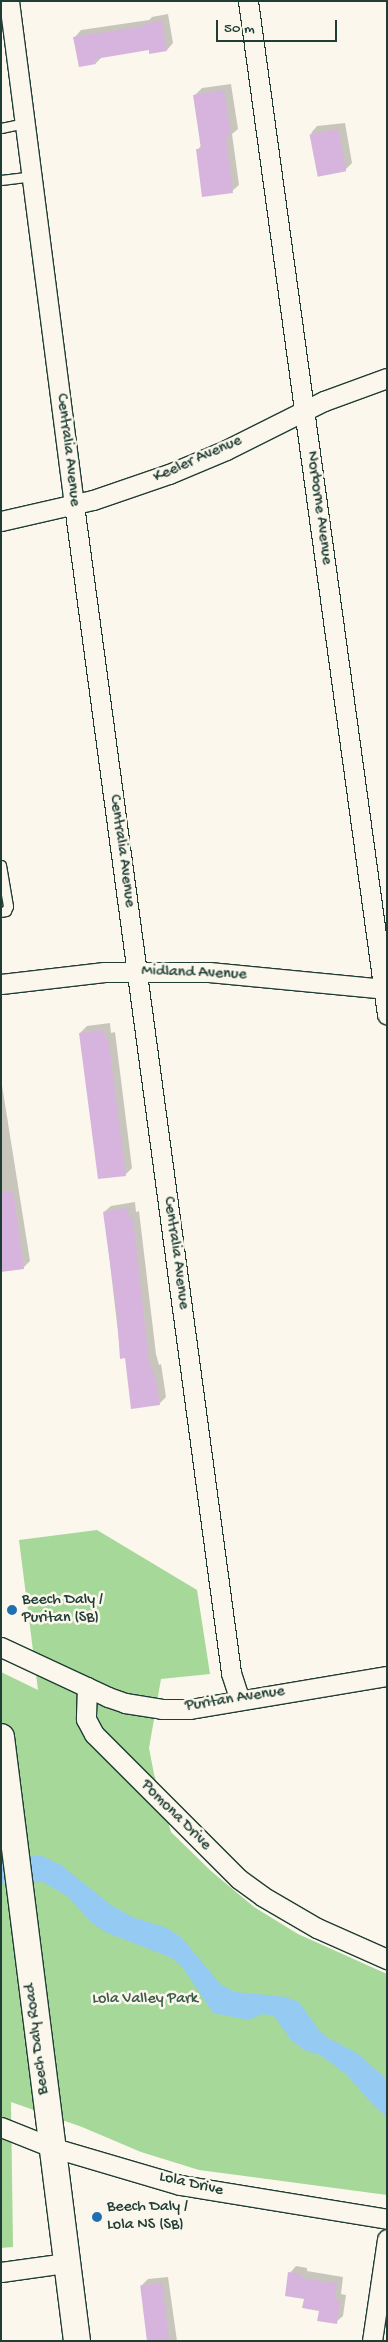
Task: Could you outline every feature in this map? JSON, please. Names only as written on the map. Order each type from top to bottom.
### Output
[{"type":"main road","name":"Beech Daly Road","points":[[1,1737],[51,2147],[77,2341]]},
{"type":"street","name":"Centralia Avenue","points":[[9,1],[74,505],[231,1673],[240,1700]]},
{"type":"street","name":"Norborne Avenue","points":[[248,1],[385,989],[387,1015]]},
{"type":"street","name":"Keeler Avenue","points":[[1,521],[74,505],[169,474],[226,450],[324,401],[387,378]]},
{"type":"street","name":"Midland Avenue","points":[[1,984],[67,975],[137,972],[209,972],[385,989]]},
{"type":"street","points":[[1,1647],[86,1687]]},
{"type":"street","name":"Puritan Avenue","points":[[86,1687],[125,1703],[161,1709],[190,1709],[387,1676]]},
{"type":"street","name":"Pomona Drive","points":[[86,1687],[86,1718],[94,1734],[239,1879],[262,1896],[317,1928],[387,1959]]},
{"type":"street","name":"Lola Drive","points":[[1,2127],[51,2147],[180,2185],[387,2219]]},
{"type":"street","points":[[372,2341],[387,2239]]},
{"type":"street","points":[[1,2272],[66,2263]]},
{"type":"lane","points":[[1,128],[25,123]]},
{"type":"lane","points":[[1,180],[32,176]]},
{"type":"lane","points":[[1,865],[8,906],[6,911],[1,912]]},
{"type":"green space","name":"Lola Valley Park","points":[[97,1530],[197,1590],[210,1674],[161,1679],[149,1748],[154,1774],[171,1832],[211,1871],[254,1907],[298,1934],[387,1974],[387,2195],[199,2170],[141,2152],[82,2127],[11,2102],[13,2247],[1,2248],[1,1672],[38,1690],[19,1540]]},
{"type":"water","points":[[1,1855],[42,1856],[61,1865],[111,1905],[132,1917],[167,1928],[182,1938],[221,1985],[236,1992],[286,1997],[299,2002],[319,2030],[328,2038],[357,2053],[384,2077],[387,2082],[387,2117],[374,2106],[347,2075],[320,2055],[304,2050],[291,2040],[274,2016],[263,2014],[248,2020],[213,2013],[183,1968],[172,1958],[105,1932],[91,1922],[67,1896],[43,1882],[1,1884]]},
{"type":"building","points":[[162,20],[167,51],[149,54],[149,50],[95,59],[96,64],[79,67],[73,37],[145,26],[144,24]]},
{"type":"building","points":[[224,90],[231,136],[226,137],[233,193],[202,197],[196,149],[201,149],[193,95]]},
{"type":"building","points":[[338,129],[346,171],[318,177],[310,135]]},
{"type":"building","points":[[104,1030],[105,1039],[108,1038],[126,1176],[98,1179],[79,1033]]},
{"type":"building","points":[[13,1191],[24,1269],[1,1272],[1,1193]]},
{"type":"building","points":[[128,1208],[129,1218],[133,1217],[149,1362],[152,1371],[154,1371],[160,1405],[131,1409],[125,1358],[120,1359],[117,1314],[103,1212]]},
{"type":"building","points":[[288,2272],[301,2274],[301,2278],[337,2283],[335,2300],[340,2301],[337,2324],[317,2321],[319,2311],[302,2308],[304,2299],[285,2296]]},
{"type":"building","points":[[162,2283],[169,2341],[147,2341],[140,2286]]},
{"type":"place","name":"Beech Daly / Puritan (SB)","points":[[12,1610]]},
{"type":"place","name":"Beech Daly / Lola NS (SB)","points":[[97,2217]]}]
